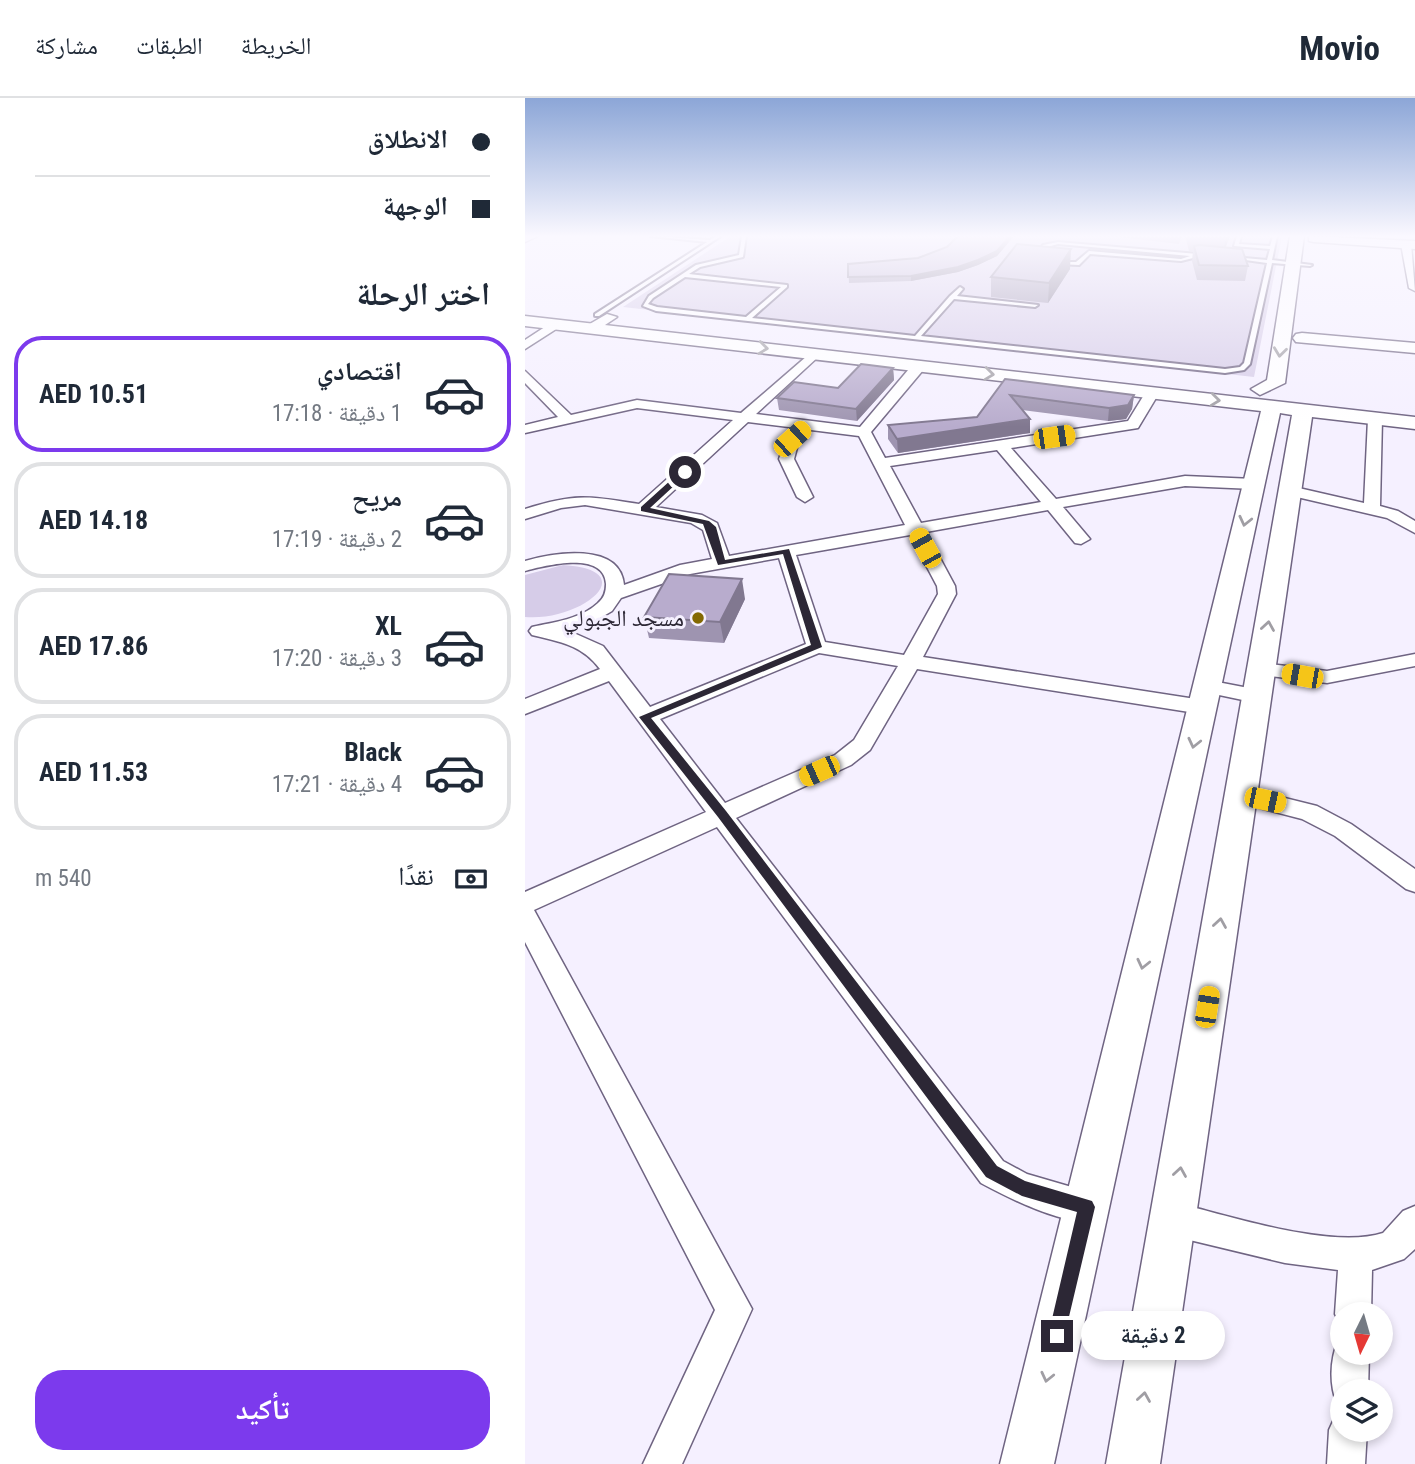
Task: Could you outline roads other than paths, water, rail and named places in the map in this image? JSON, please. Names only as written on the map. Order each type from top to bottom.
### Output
[{"type":"street","points":[[1133,1464],[1290,491],[1276,383],[1287,300]]},
{"type":"street","points":[[525,307],[814,354],[917,355],[1152,393],[1278,402],[1415,407]]},
{"type":"street","points":[[525,321],[558,324],[600,320],[917,355],[1278,402],[1375,419],[1415,423]]},
{"type":"street","points":[[525,345],[558,324]]},
{"type":"street","points":[[1415,340],[1302,333],[1415,348]]},
{"type":"street","points":[[644,509],[814,354]]},
{"type":"street","points":[[864,432],[917,355]]},
{"type":"street","points":[[525,375],[566,418]]},
{"type":"street","points":[[879,463],[1133,425],[1152,393]]},
{"type":"street","points":[[1027,1464],[1254,484],[1278,402]]},
{"type":"street","points":[[525,429],[638,404],[864,432]]},
{"type":"street","points":[[1372,508],[1375,419]]},
{"type":"street","points":[[805,497],[786,463],[789,443],[808,425]]},
{"type":"street","points":[[525,903],[843,760],[876,727],[947,594],[946,586],[864,432]]},
{"type":"street","points":[[1001,445],[1081,539]]},
{"type":"street","points":[[526,562],[573,558],[592,560],[612,571],[686,569],[1185,481],[1254,484]]},
{"type":"street","points":[[1290,491],[1372,508],[1392,514],[1415,528]]},
{"type":"street","points":[[525,514],[572,501],[644,509],[706,522],[711,527],[722,563]]},
{"type":"street","points":[[786,551],[817,647]]},
{"type":"street","points":[[615,594],[686,569]]},
{"type":"street","points":[[596,650],[596,627],[602,609],[615,594],[618,586],[612,571]]},
{"type":"street","points":[[532,630],[562,627],[602,609]]},
{"type":"street","points":[[532,630],[569,636],[596,650],[992,1172],[1022,1188],[1087,1207]]},
{"type":"street","points":[[645,717],[817,647],[910,663],[1205,697],[1259,682],[1327,677],[1415,660]]},
{"type":"street","points":[[525,707],[612,672]]},
{"type":"street","points":[[1241,795],[1309,812],[1343,830],[1415,882]]},
{"type":"street","points":[[525,917],[734,1309],[662,1464]]},
{"type":"street","points":[[1173,1219],[1319,1252],[1356,1255],[1391,1248],[1415,1223]]},
{"type":"street","points":[[1354,1302],[1356,1255]]},
{"type":"street","points":[[1346,1464],[1347,1442]]},
{"type":"lane","points":[[600,320],[628,300]]},
{"type":"lane","points":[[652,300],[645,305],[656,309],[747,319],[917,355],[1225,370],[1242,369],[1247,364],[1261,300]]},
{"type":"lane","points":[[747,319],[769,300]]},
{"type":"lane","points":[[917,355],[950,300]]},
{"type":"lane","points":[[980,300],[1034,305]]},
{"type":"place","name":"مسجد الجبولي","points":[[698,618]]}]
